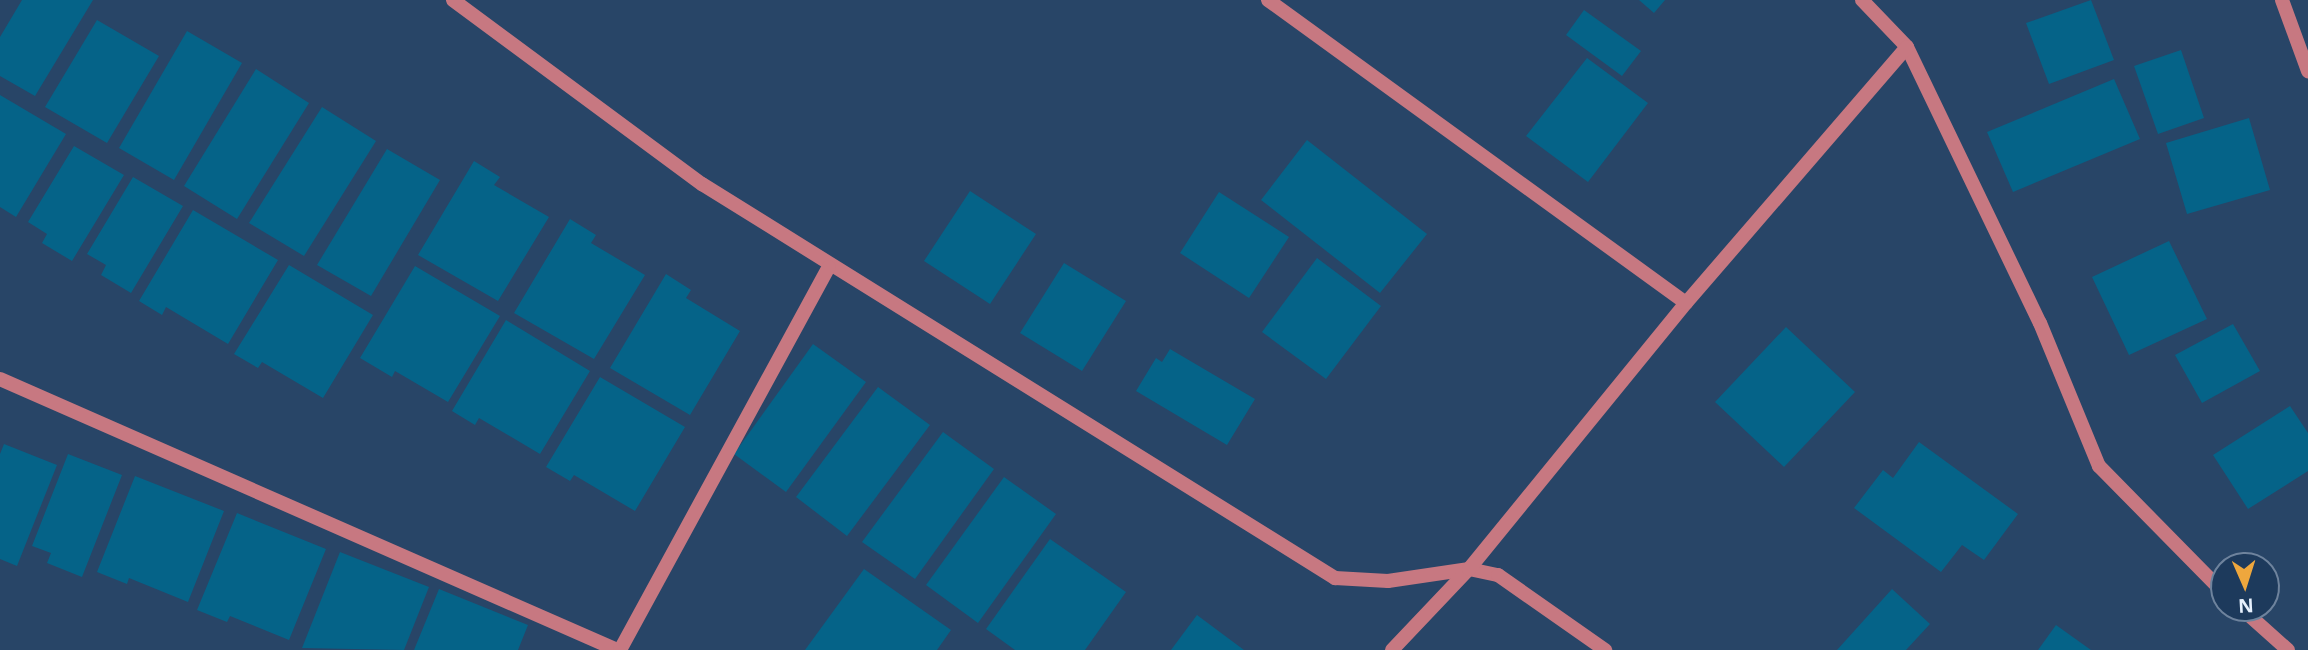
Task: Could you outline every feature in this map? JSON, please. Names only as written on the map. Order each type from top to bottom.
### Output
[{"type":"street","points":[[453,0],[702,184],[829,267],[1335,578],[1388,581],[1469,569],[1497,575],[1528,592],[1605,650]]},
{"type":"street","points":[[1268,0],[1686,303]]},
{"type":"street","points":[[1862,0],[1907,47],[2040,323],[2099,466],[2210,579]]},
{"type":"street","points":[[2282,0],[2308,71]]},
{"type":"street","points":[[1392,650],[1469,569],[1686,303],[1907,47]]},
{"type":"street","points":[[0,379],[619,650],[829,267]]},
{"type":"street","points":[[2257,622],[2288,650]]},
{"type":"building","points":[[22,0],[93,0],[35,96],[0,76],[0,37]]},
{"type":"building","points":[[1639,0],[1665,0],[1654,13]]},
{"type":"building","points":[[2091,0],[2114,60],[2049,84],[2026,23]]},
{"type":"building","points":[[1584,10],[1641,51],[1622,76],[1566,35]]},
{"type":"building","points":[[97,20],[159,56],[107,143],[45,107]]},
{"type":"building","points":[[187,31],[242,63],[174,180],[119,148]]},
{"type":"building","points":[[2181,50],[2204,118],[2158,134],[2134,66]]},
{"type":"building","points":[[1587,58],[1648,103],[1588,182],[1526,136]]},
{"type":"building","points":[[256,69],[309,103],[237,219],[184,186]]},
{"type":"building","points":[[2114,79],[2140,139],[2013,192],[1987,132]]},
{"type":"building","points":[[0,95],[66,134],[16,217],[0,207]]},
{"type":"building","points":[[322,107],[376,141],[304,256],[249,223]]},
{"type":"building","points":[[2249,118],[2270,190],[2187,214],[2166,143]]},
{"type":"building","points":[[1307,140],[1427,234],[1380,293],[1261,200]]},
{"type":"building","points":[[74,146],[124,175],[72,261],[42,243],[47,234],[28,222]]},
{"type":"building","points":[[387,149],[440,180],[371,296],[317,265]]},
{"type":"building","points":[[474,161],[500,177],[494,185],[549,217],[498,301],[418,255]]},
{"type":"building","points":[[133,177],[183,206],[131,293],[101,275],[106,265],[87,254]]},
{"type":"building","points":[[970,191],[1036,234],[990,304],[924,261]]},
{"type":"building","points":[[1219,192],[1289,237],[1249,298],[1180,253]]},
{"type":"building","points":[[193,210],[278,260],[228,344],[166,307],[162,315],[139,301]]},
{"type":"building","points":[[570,219],[596,235],[591,243],[645,275],[594,359],[514,313]]},
{"type":"building","points":[[2169,241],[2207,319],[2129,355],[2092,277]]},
{"type":"building","points":[[1317,258],[1381,306],[1326,379],[1262,332]]},
{"type":"building","points":[[1064,263],[1126,301],[1082,371],[1020,333]]},
{"type":"building","points":[[289,265],[373,315],[323,398],[262,362],[258,368],[234,354]]},
{"type":"building","points":[[415,266],[500,316],[448,402],[395,371],[392,377],[360,358]]},
{"type":"building","points":[[666,274],[691,290],[686,298],[740,331],[690,415],[610,368]]},
{"type":"building","points":[[506,320],[590,371],[540,454],[479,418],[475,425],[452,411]]},
{"type":"building","points":[[2233,324],[2260,371],[2202,403],[2175,355]]},
{"type":"building","points":[[1786,327],[1855,392],[1784,467],[1715,402]]},
{"type":"building","points":[[813,344],[866,382],[786,492],[734,454]]},
{"type":"building","points":[[1170,349],[1255,399],[1227,445],[1136,391],[1156,358],[1162,362]]},
{"type":"building","points":[[600,377],[685,427],[635,511],[574,475],[570,481],[546,467]]},
{"type":"building","points":[[878,387],[930,425],[847,536],[796,497]]},
{"type":"building","points":[[2290,406],[2308,433],[2308,471],[2248,509],[2213,455]]},
{"type":"building","points":[[943,432],[994,469],[915,579],[862,542]]},
{"type":"building","points":[[1919,442],[2018,514],[1984,560],[1962,545],[1941,572],[1854,508],[1883,470],[1893,478]]},
{"type":"building","points":[[4,444],[57,465],[17,566],[0,559],[0,454]]},
{"type":"building","points":[[68,454],[122,475],[82,577],[47,563],[51,553],[32,546]]},
{"type":"building","points":[[135,476],[224,511],[188,602],[129,578],[127,584],[97,572]]},
{"type":"building","points":[[1004,477],[1056,514],[978,623],[926,585]]},
{"type":"building","points":[[237,513],[326,549],[289,640],[230,616],[227,622],[197,610]]},
{"type":"building","points":[[1050,539],[1126,592],[1085,650],[1015,650],[986,629]]},
{"type":"building","points":[[340,552],[429,587],[404,650],[302,648]]},
{"type":"building","points":[[864,569],[951,630],[937,650],[805,650]]},
{"type":"building","points":[[439,589],[528,625],[518,650],[414,650]]},
{"type":"building","points":[[1892,589],[1930,624],[1906,650],[1837,650]]},
{"type":"building","points":[[1197,615],[1244,650],[1171,650]]},
{"type":"building","points":[[2056,625],[2091,650],[2038,650]]}]
